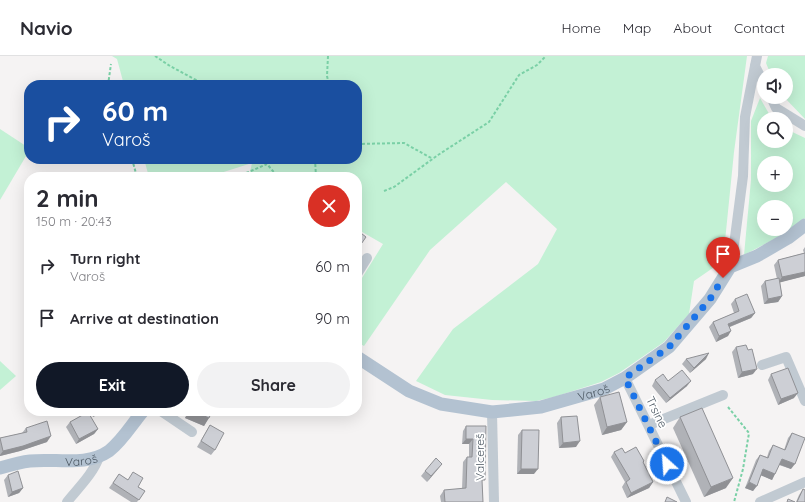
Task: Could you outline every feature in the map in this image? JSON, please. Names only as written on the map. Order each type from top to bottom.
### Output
[{"type":"main road","points":[[730,267],[757,256],[788,238],[805,225]]},
{"type":"main road","name":"Varoš","points":[[362,360],[409,391],[441,404],[492,412],[541,407],[604,389],[625,378],[669,347],[710,299],[730,267]]},
{"type":"main road","name":"Varoš","points":[[0,468],[30,461],[86,460],[99,457],[120,440],[139,416]]},
{"type":"street","points":[[730,267],[743,176],[745,117],[756,61]]},
{"type":"street","points":[[774,104],[776,108],[805,126]]},
{"type":"street","points":[[362,266],[367,258]]},
{"type":"street","points":[[762,365],[786,357],[805,401]]},
{"type":"street","name":"Trsine","points":[[625,378],[686,502]]},
{"type":"street","points":[[649,425],[723,395]]},
{"type":"street","name":"Valcereš","points":[[492,412],[492,493],[494,502]]},
{"type":"street","points":[[169,416],[192,432]]},
{"type":"street","points":[[67,502],[92,472],[99,457]]},
{"type":"street","points":[[760,502],[805,482]]},
{"type":"path","points":[[155,56],[196,80]]},
{"type":"path","points":[[327,80],[326,76],[328,56]]},
{"type":"path","points":[[384,191],[394,187],[433,158],[489,122],[519,75],[537,65],[546,56]]},
{"type":"path","points":[[109,80],[111,64]]},
{"type":"path","points":[[362,144],[404,143],[433,158]]},
{"type":"path","points":[[248,172],[266,164],[273,172]]},
{"type":"path","points":[[728,407],[748,433],[743,469],[734,502]]},
{"type":"green space","points":[[112,56],[747,56],[734,152],[723,261],[694,281],[689,314],[664,342],[619,373],[601,382],[554,397],[536,401],[492,400],[445,395],[416,381],[453,329],[538,264],[557,229],[506,182],[430,250],[364,346],[362,345],[362,278],[383,244],[362,232],[362,172],[250,172],[252,164],[362,164],[362,80],[123,80],[117,59]]},
{"type":"green space","points":[[768,56],[805,56],[805,119],[791,104],[793,104],[793,68],[768,68],[766,63]]},
{"type":"green space","points":[[758,104],[763,104],[768,112],[757,112],[757,148],[793,148],[793,132],[805,138],[805,218],[793,227],[793,200],[757,200],[757,236],[780,236],[744,255],[751,180],[751,121]]},
{"type":"green space","points":[[0,129],[24,145],[24,159],[0,200]]},
{"type":"green space","points":[[145,164],[249,164],[224,172],[148,172]]},
{"type":"green space","points":[[0,361],[16,376],[0,390]]},
{"type":"building","points":[[362,234],[366,237],[362,243]]},
{"type":"building","points":[[805,253],[805,272],[782,277],[778,260]]},
{"type":"building","points":[[779,278],[782,296],[768,299],[765,281]]},
{"type":"building","points":[[747,294],[755,313],[728,324],[731,331],[719,336],[713,322],[739,311],[735,299]]},
{"type":"building","points":[[746,345],[748,350],[752,349],[757,369],[742,372],[736,347]]},
{"type":"building","points":[[709,353],[694,368],[686,359]]},
{"type":"building","points":[[788,368],[798,393],[781,399],[771,374]]},
{"type":"building","points":[[682,370],[691,381],[670,398],[655,380],[663,374],[668,381]]},
{"type":"building","points":[[619,392],[627,422],[607,427],[600,397]]},
{"type":"building","points":[[702,408],[733,478],[711,487],[680,417]]},
{"type":"building","points":[[81,416],[90,416],[98,429],[79,439],[70,422]]},
{"type":"building","points":[[577,416],[580,441],[563,443],[561,417]]},
{"type":"building","points":[[47,421],[51,436],[3,451],[0,438],[27,432],[26,428]]},
{"type":"building","points":[[210,425],[224,433],[215,450],[201,441]]},
{"type":"building","points":[[466,426],[486,426],[485,480],[482,480],[483,502],[445,502],[444,490],[466,488],[467,457],[472,457],[473,439],[466,439]]},
{"type":"building","points":[[522,430],[539,430],[538,469],[521,469]]},
{"type":"building","points":[[792,433],[805,438],[795,464],[782,459],[775,474],[763,469],[757,486],[749,482],[760,455],[768,458],[773,445],[785,450]]},
{"type":"building","points":[[636,447],[653,482],[631,493],[626,482],[630,479],[614,452],[622,448],[625,453]]},
{"type":"building","points":[[436,458],[442,464],[431,476],[425,471]]},
{"type":"building","points":[[18,471],[23,488],[12,492],[8,475]]},
{"type":"building","points":[[133,472],[143,478],[138,487],[145,491],[139,500],[113,483],[119,474],[128,480]]},
{"type":"building","points":[[803,489],[805,490],[805,502],[797,502]]},
{"type":"building","points":[[667,497],[677,502],[665,502]]},
{"type":"building","points":[[788,499],[795,502],[787,502]]},
{"type":"route","points":[[667,464],[625,378],[669,347],[710,299],[723,278]]}]
